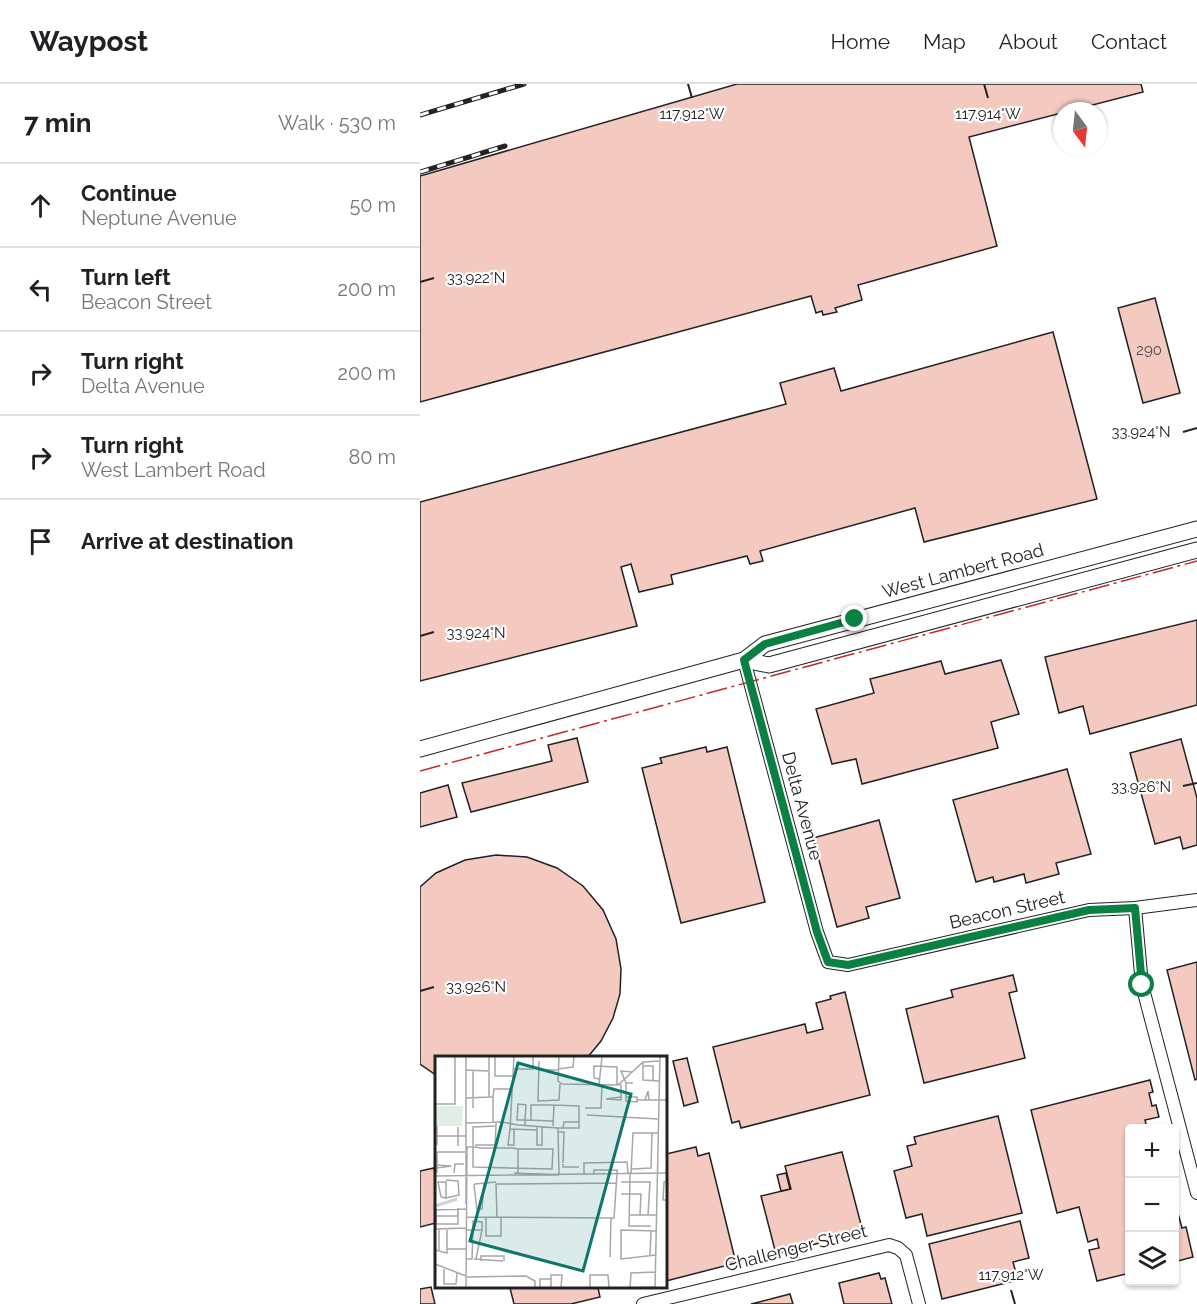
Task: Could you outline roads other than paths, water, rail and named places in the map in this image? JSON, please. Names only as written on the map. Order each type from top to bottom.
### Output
[{"type":"main road","name":"West Lambert Road","points":[[420,749],[744,660],[765,644],[1197,529]]},
{"type":"main road","name":"West Lambert Road","points":[[744,660],[769,665],[1197,550]]},
{"type":"street","name":"Delta Avenue","points":[[744,660],[814,922],[828,962]]},
{"type":"street","name":"Beacon Street","points":[[828,962],[848,965],[1089,910],[1135,908],[1197,900]]},
{"type":"street","points":[[1135,908],[1142,985],[1197,1193]]},
{"type":"street","name":"Challenger Street","points":[[643,1304],[889,1245],[898,1248],[906,1255],[919,1304]]},
{"type":"railway","points":[[420,115],[524,84]]},
{"type":"railway","points":[[420,172],[505,146]]}]
